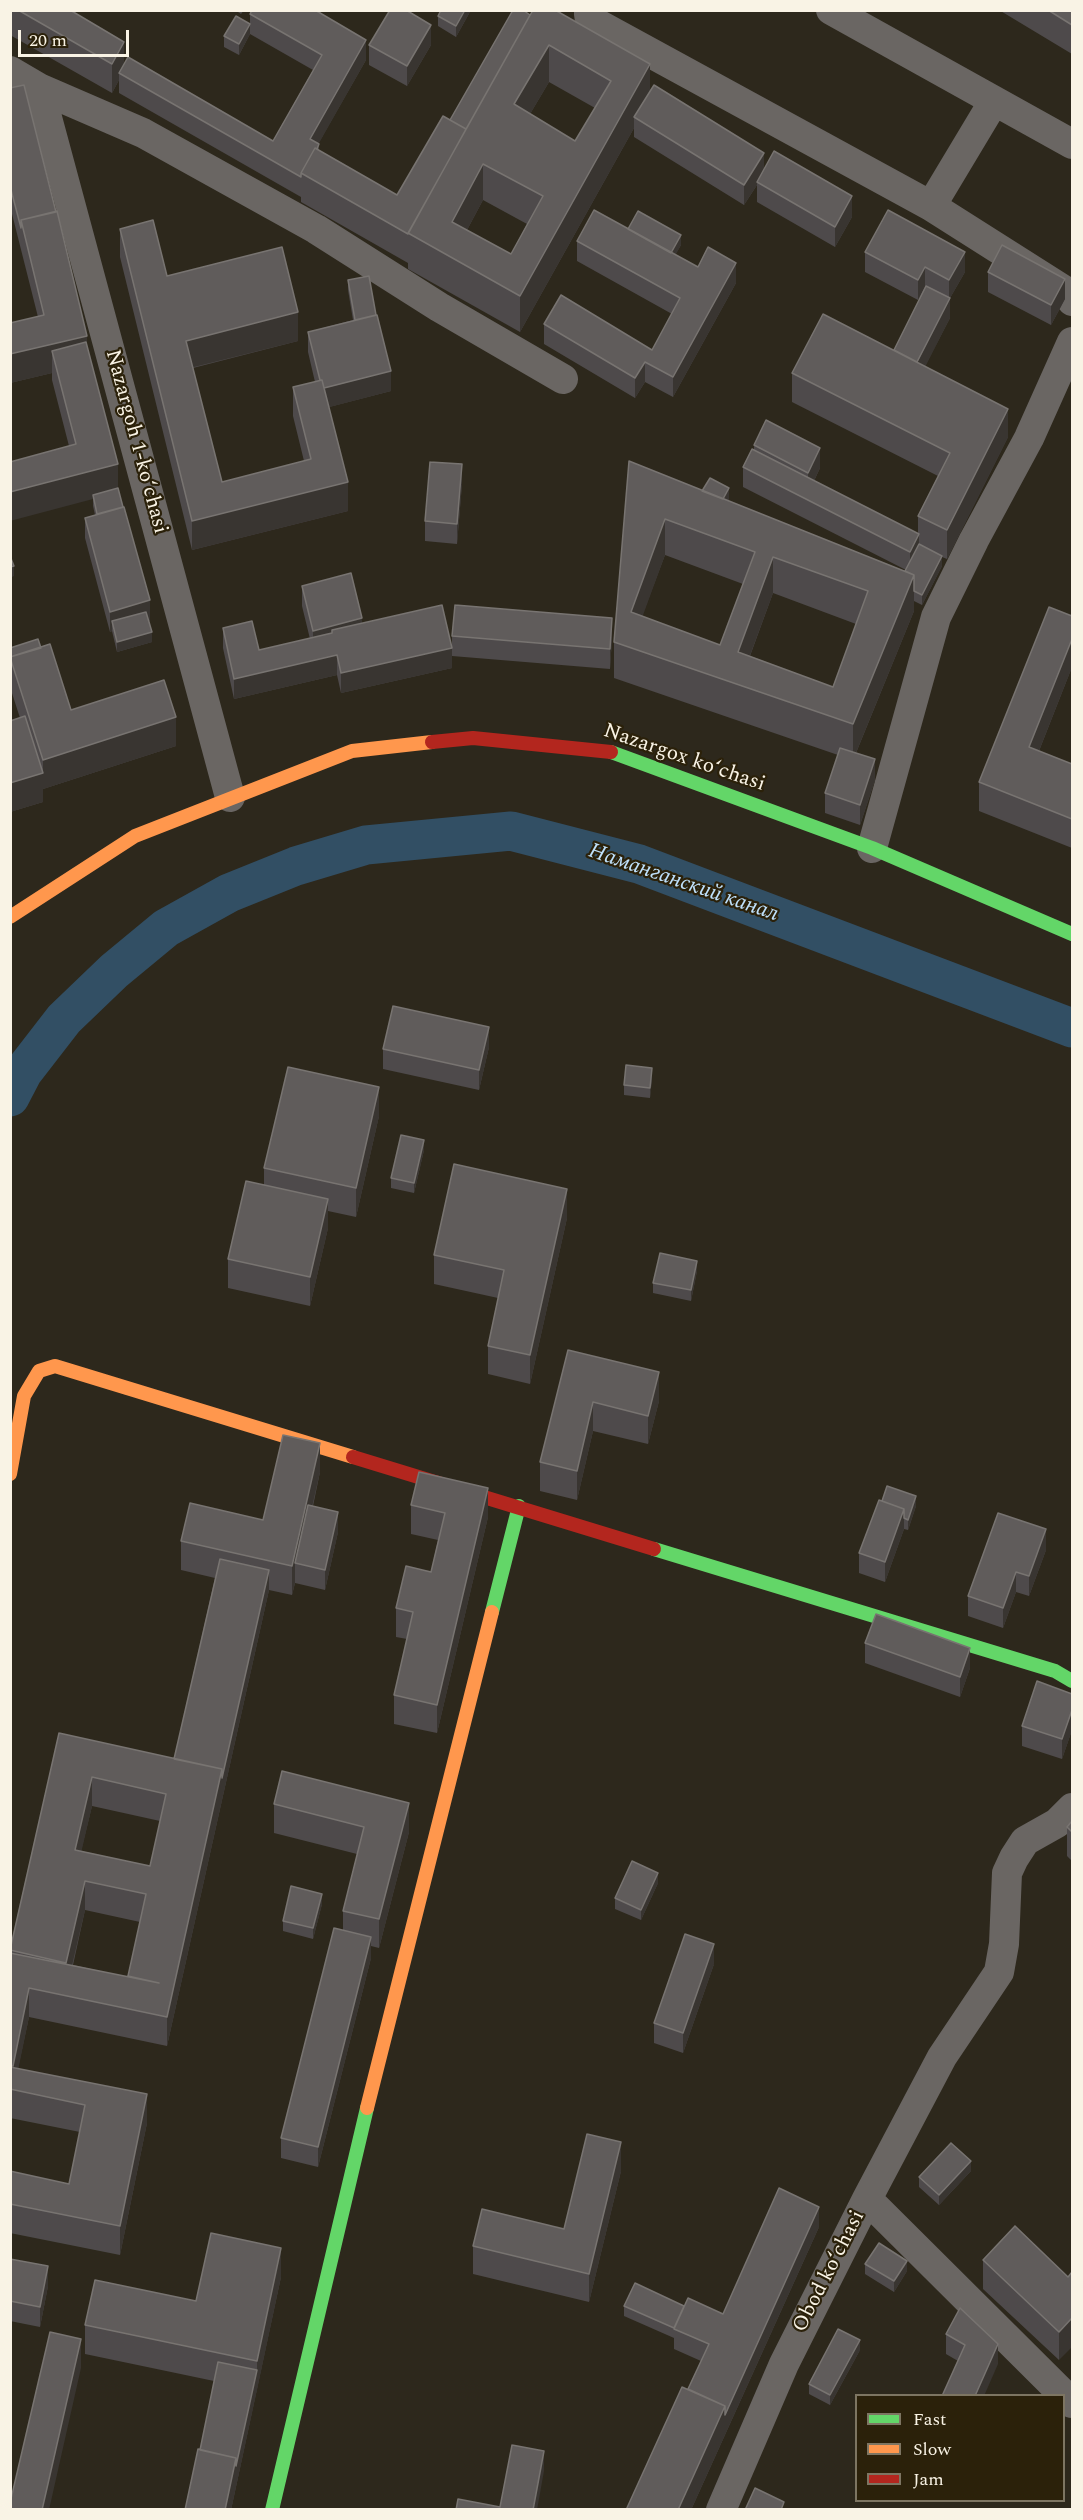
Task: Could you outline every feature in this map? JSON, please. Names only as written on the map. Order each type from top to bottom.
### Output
[{"type":"street","points":[[589,10],[589,15],[594,22],[931,206],[1065,291],[1072,301]]},
{"type":"street","points":[[831,10],[1072,144]]},
{"type":"street","points":[[10,71],[39,88],[143,133],[275,206],[326,235],[439,307],[563,379]]},
{"type":"street","name":"Nazargoh 1-koʻchasi","points":[[39,88],[230,797]]},
{"type":"street","points":[[931,206],[994,101]]},
{"type":"street","points":[[872,848],[936,617],[1029,438],[1072,342]]},
{"type":"street","name":"Nazargox koʻchasi","points":[[10,917],[135,836],[230,797],[352,750],[473,738],[605,750],[872,848],[1072,934]]},
{"type":"street","points":[[10,1474],[24,1396],[39,1371],[55,1366],[1055,1671],[1072,1681]]},
{"type":"street","points":[[272,2510],[389,2016],[519,1506]]},
{"type":"street","points":[[867,2199],[942,2057],[999,1972],[1004,1944],[1007,1873],[1014,1858],[1025,1841],[1057,1823],[1072,1808]]},
{"type":"street","name":"Obod koʻchasi","points":[[721,2510],[784,2364],[867,2199],[1063,2394]]},
{"type":"building","points":[[18,10],[70,10],[124,42],[112,64]]},
{"type":"building","points":[[252,10],[315,10],[366,40],[310,139],[319,144],[301,173],[301,177],[119,73],[128,57],[273,141],[322,55],[250,14]]},
{"type":"building","points":[[390,10],[406,10],[431,25],[407,66],[369,45]]},
{"type":"building","points":[[441,10],[465,10],[456,26],[438,16]]},
{"type":"building","points":[[513,10],[523,10],[530,15],[466,129],[450,120]]},
{"type":"building","points":[[533,10],[555,10],[650,64],[520,296],[408,233]],"holes":[[[549,45],[611,81],[575,141],[514,104]],[[483,164],[543,196],[511,254],[452,222]]]},
{"type":"building","points":[[1048,10],[1072,10],[1072,25]]},
{"type":"building","points":[[236,16],[250,24],[239,44],[224,36]]},
{"type":"building","points":[[24,85],[56,212],[21,220],[21,228],[10,186],[10,88]]},
{"type":"building","points":[[654,85],[764,153],[744,185],[634,117]]},
{"type":"building","points":[[443,116],[466,129],[408,234],[301,173],[315,148],[397,195]]},
{"type":"building","points":[[774,151],[852,196],[835,227],[757,182]]},
{"type":"building","points":[[594,210],[698,267],[708,247],[736,263],[673,377],[645,362],[635,378],[544,324],[561,295],[652,350],[680,298],[577,241]]},
{"type":"building","points":[[888,210],[965,252],[949,280],[925,267],[918,280],[865,252]]},
{"type":"building","points":[[57,211],[87,336],[10,354],[10,323],[44,315],[21,220]]},
{"type":"building","points":[[638,211],[681,235],[671,253],[628,229]]},
{"type":"building","points":[[153,220],[167,276],[282,247],[298,312],[186,341],[222,482],[311,459],[293,387],[322,380],[348,482],[192,521],[120,229]]},
{"type":"building","points":[[1002,245],[1065,279],[1051,305],[988,272]]},
{"type":"building","points":[[369,276],[376,315],[355,320],[348,280]]},
{"type":"building","points":[[926,286],[950,298],[917,362],[894,350]]},
{"type":"building","points":[[823,314],[1008,409],[947,530],[918,516],[950,453],[792,373]]},
{"type":"building","points":[[377,315],[391,371],[324,388],[308,332]]},
{"type":"building","points":[[86,342],[118,464],[10,492],[10,462],[76,444],[52,351]]},
{"type":"building","points":[[766,420],[820,448],[808,473],[754,445]]},
{"type":"building","points":[[752,449],[919,534],[910,552],[743,467]]},
{"type":"building","points":[[629,461],[914,575],[853,724],[614,642]],"holes":[[[665,519],[755,552],[720,645],[631,612]],[[773,557],[868,591],[833,687],[738,652]]]},
{"type":"building","points":[[430,462],[462,464],[457,524],[425,521]]},
{"type":"building","points":[[710,478],[729,488],[723,499],[702,491]]},
{"type":"building","points":[[118,488],[123,507],[97,514],[93,495]]},
{"type":"building","points":[[124,507],[150,600],[110,612],[85,518]]},
{"type":"building","points":[[919,544],[942,556],[922,595],[914,591],[914,575],[905,571]]},
{"type":"building","points":[[351,573],[362,618],[313,631],[302,586]]},
{"type":"building","points":[[442,605],[452,648],[341,673],[337,655],[234,679],[223,628],[252,621],[259,650],[332,633],[332,630]]},
{"type":"building","points":[[455,605],[612,618],[610,649],[452,636]]},
{"type":"building","points":[[1049,607],[1072,616],[1072,639],[1029,747],[1072,764],[1072,819],[979,782]]},
{"type":"building","points":[[146,612],[152,632],[117,642],[112,621]]},
{"type":"building","points":[[38,639],[41,648],[10,657],[10,648]]},
{"type":"building","points":[[50,644],[71,710],[164,680],[176,717],[43,760],[10,657]]},
{"type":"building","points":[[25,716],[43,773],[10,783],[10,721]]},
{"type":"building","points":[[840,748],[875,759],[860,805],[825,793]]},
{"type":"building","points":[[393,1006],[489,1027],[479,1070],[383,1049]]},
{"type":"building","points":[[626,1065],[652,1068],[650,1088],[624,1085]]},
{"type":"building","points":[[288,1067],[379,1087],[356,1188],[264,1168]]},
{"type":"building","points":[[401,1135],[424,1140],[414,1183],[391,1178]]},
{"type":"building","points":[[454,1164],[567,1189],[530,1355],[488,1346],[504,1270],[434,1255]]},
{"type":"building","points":[[246,1181],[328,1199],[310,1277],[228,1259]]},
{"type":"building","points":[[660,1253],[697,1261],[691,1290],[653,1283]]},
{"type":"building","points":[[568,1350],[659,1372],[648,1416],[593,1402],[577,1471],[540,1462]]},
{"type":"building","points":[[283,1435],[320,1443],[292,1566],[181,1541],[190,1503],[263,1520]]},
{"type":"building","points":[[419,1472],[488,1488],[437,1705],[394,1695],[413,1612],[396,1608],[406,1566],[431,1572],[445,1513],[411,1505]]},
{"type":"building","points":[[887,1486],[916,1496],[908,1520],[904,1518],[904,1509],[882,1501]]},
{"type":"building","points":[[879,1500],[904,1509],[885,1562],[859,1553]]},
{"type":"building","points":[[308,1505],[338,1512],[325,1570],[295,1563]]},
{"type":"building","points":[[998,1513],[1046,1529],[1029,1576],[1016,1572],[1003,1608],[968,1596]]},
{"type":"building","points":[[220,1559],[269,1570],[222,1778],[222,1769],[174,1759]]},
{"type":"building","points":[[876,1614],[970,1648],[960,1677],[865,1643]]},
{"type":"building","points":[[1037,1681],[1072,1694],[1072,1710],[1062,1739],[1022,1726]]},
{"type":"building","points":[[59,1733],[222,1769],[167,2017],[29,1988],[13,2066],[10,2065],[10,1953],[159,1983],[128,1976],[146,1894],[85,1881],[66,1963],[10,1950]],"holes":[[[92,1777],[166,1794],[150,1866],[75,1850]]]},
{"type":"building","points":[[282,1771],[409,1803],[379,1919],[343,1911],[364,1827],[274,1804]]},
{"type":"building","points":[[1072,1821],[1072,1832],[1067,1827]]},
{"type":"building","points":[[632,1861],[658,1873],[641,1910],[615,1898]]},
{"type":"building","points":[[291,1886],[322,1894],[313,1928],[283,1921]]},
{"type":"building","points":[[334,1928],[371,1937],[318,2147],[281,2138]]},
{"type":"building","points":[[685,1934],[714,1944],[683,2033],[654,2023]]},
{"type":"building","points":[[10,2067],[147,2094],[120,2226],[10,2204],[10,2171],[69,2184],[85,2105],[10,2089]]},
{"type":"building","points":[[587,2134],[621,2142],[589,2274],[473,2246],[482,2209],[564,2229]]},
{"type":"building","points":[[951,2143],[971,2161],[939,2195],[919,2177]]},
{"type":"building","points":[[779,2188],[819,2207],[725,2415],[725,2406],[688,2389],[709,2344],[674,2329],[688,2298],[723,2314]]},
{"type":"building","points":[[1015,2226],[1068,2277],[1072,2272],[1072,2318],[1059,2332],[983,2260]]},
{"type":"building","points":[[211,2233],[281,2248],[257,2361],[85,2325],[95,2280],[196,2301]]},
{"type":"building","points":[[879,2243],[907,2261],[894,2281],[865,2264]]},
{"type":"building","points":[[10,2259],[48,2266],[40,2307],[10,2301]]},
{"type":"building","points":[[635,2283],[684,2306],[674,2328],[624,2306]]},
{"type":"building","points":[[960,2308],[998,2344],[976,2394],[943,2394],[965,2345],[946,2334]]},
{"type":"building","points":[[838,2329],[860,2340],[830,2395],[809,2384]]},
{"type":"building","points":[[50,2332],[81,2339],[42,2510],[10,2510],[10,2503]]},
{"type":"building","points":[[218,2362],[257,2370],[236,2466],[236,2458],[200,2450]]},
{"type":"building","points":[[682,2387],[725,2406],[678,2510],[626,2510]]},
{"type":"building","points":[[512,2445],[544,2451],[533,2510],[456,2510],[458,2499],[500,2507]]},
{"type":"building","points":[[198,2449],[236,2458],[225,2510],[185,2510]]},
{"type":"building","points":[[755,2488],[784,2502],[781,2510],[745,2510]]},
{"type":"waterway","name":"Наманганский канал","points":[[10,1097],[23,1072],[64,1019],[114,971],[166,928],[229,893],[296,866],[366,845],[511,831],[639,864],[1072,1028]]},
{"type":"traffic: fast","points":[[611,752],[872,848],[1072,934]]},
{"type":"traffic: fast","points":[[492,1612],[519,1506]]},
{"type":"traffic: fast","points":[[654,1549],[1055,1671],[1072,1681]]},
{"type":"traffic: fast","points":[[272,2510],[367,2108]]},
{"type":"traffic: slow","points":[[10,917],[135,836],[352,751],[432,742]]},
{"type":"traffic: slow","points":[[10,1474],[24,1396],[39,1371],[55,1366],[353,1457]]},
{"type":"traffic: slow","points":[[367,2108],[492,1612]]},
{"type":"traffic: jam","points":[[432,742],[473,738],[611,752]]},
{"type":"traffic: jam","points":[[353,1457],[654,1549]]}]
